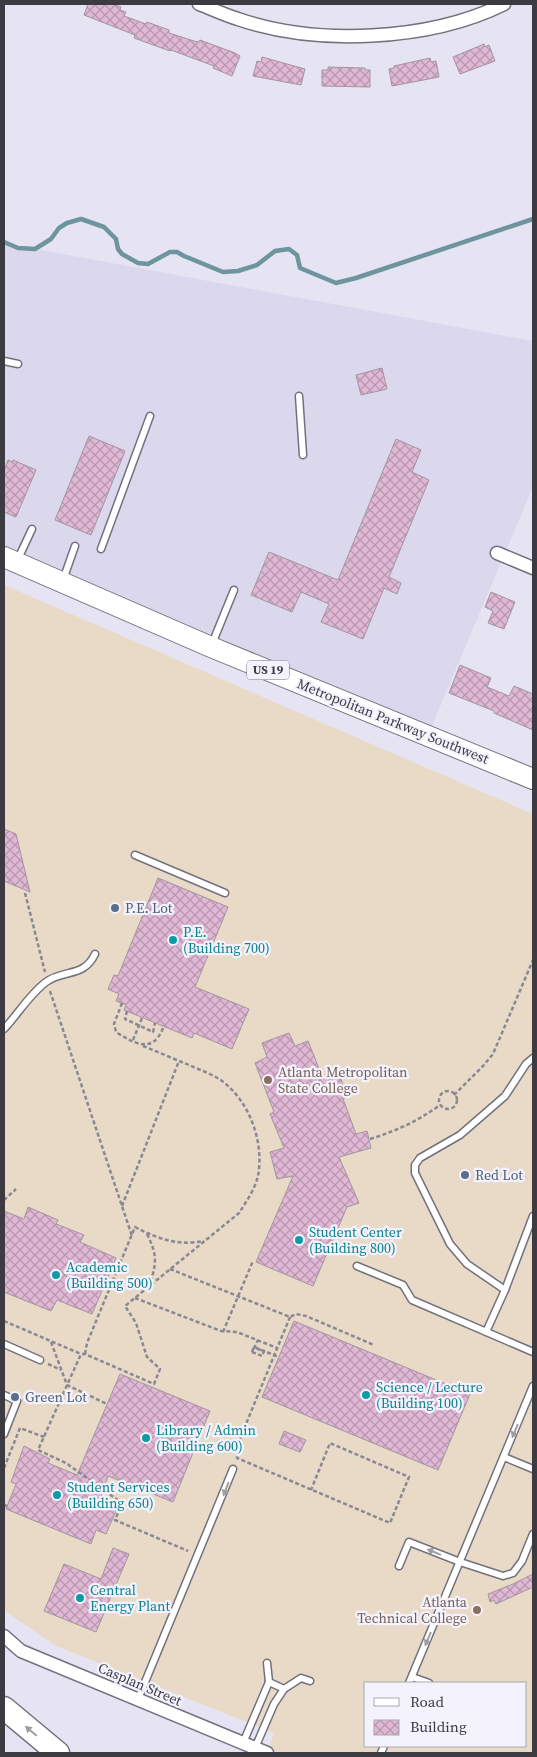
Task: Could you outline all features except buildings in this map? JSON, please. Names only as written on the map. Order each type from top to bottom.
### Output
[{"type":"highway","points":[[4,1708],[58,1753]]},
{"type":"main road","name":"Metropolitan Parkway Southwest","points":[[10,560],[211,646],[533,779]]},
{"type":"street","points":[[199,4],[239,20],[277,29],[322,36],[368,36],[408,32],[453,22],[504,4]]},
{"type":"street","points":[[497,553],[533,568]]},
{"type":"street","name":"Casplan Street","points":[[4,1636],[21,1650],[268,1753]]},
{"type":"lane","points":[[4,361],[18,364]]},
{"type":"lane","points":[[300,396],[303,455]]},
{"type":"lane","points":[[101,549],[150,416]]},
{"type":"lane","points":[[10,560],[32,529]]},
{"type":"lane","points":[[62,583],[75,546]]},
{"type":"lane","points":[[211,646],[234,590]]},
{"type":"lane","points":[[136,855],[225,893]]},
{"type":"lane","points":[[4,1029],[31,996],[47,981],[80,971],[92,962],[95,954]]},
{"type":"lane","points":[[505,1290],[468,1264],[450,1244],[415,1173],[415,1165],[420,1158],[460,1135],[505,1096],[526,1064],[533,1058]]},
{"type":"lane","points":[[486,1332],[505,1290],[533,1216]]},
{"type":"lane","points":[[358,1266],[403,1285],[412,1300],[533,1352]]},
{"type":"lane","points":[[4,1344],[40,1360]]},
{"type":"lane","points":[[411,1680],[533,1386]]},
{"type":"lane","points":[[4,1396],[17,1401],[4,1434]]},
{"type":"lane","points":[[504,1457],[533,1469]]},
{"type":"lane","points":[[138,1699],[234,1469]]},
{"type":"lane","points":[[399,1566],[409,1542],[503,1576],[513,1573],[522,1561],[533,1534]]},
{"type":"lane","points":[[249,1746],[269,1682],[267,1663]]},
{"type":"lane","points":[[249,1746],[284,1689],[301,1678],[310,1681]]},
{"type":"lane","points":[[269,1682],[284,1689]]},
{"type":"path","points":[[25,893],[55,1009],[132,1236]]},
{"type":"path","points":[[454,1095],[493,1054],[533,960]]},
{"type":"path","points":[[4,1321],[154,1384],[160,1369],[147,1357],[136,1323],[125,1306],[239,1213],[250,1196],[258,1176],[259,1155],[257,1138],[251,1119],[240,1100],[226,1084],[212,1075],[143,1046],[116,1032],[114,1024],[122,1003]]},
{"type":"path","points":[[127,1011],[124,1019],[153,1032],[155,1023]]},
{"type":"path","points":[[132,1040],[142,1018]]},
{"type":"path","points":[[143,1046],[150,1045],[158,1039],[163,1028]]},
{"type":"path","points":[[122,1206],[179,1061]]},
{"type":"path","points":[[447,1092],[454,1095],[456,1100],[453,1108],[444,1109],[440,1105],[439,1099],[442,1094],[447,1092]]},
{"type":"path","points":[[370,1139],[403,1128],[440,1105]]},
{"type":"path","points":[[4,1200],[16,1189]]},
{"type":"path","points":[[85,1354],[87,1343],[135,1228],[170,1242],[191,1244],[206,1241]]},
{"type":"path","points":[[146,1233],[154,1247],[156,1257],[150,1286]]},
{"type":"path","points":[[223,1332],[253,1261]]},
{"type":"path","points":[[170,1269],[290,1317]]},
{"type":"path","points":[[135,1298],[223,1332],[237,1332],[278,1348]]},
{"type":"path","points":[[311,1490],[330,1444],[409,1476],[390,1523],[311,1490],[237,1458],[239,1441],[290,1317],[296,1314],[306,1316],[374,1345]]},
{"type":"path","points":[[258,1340],[254,1348],[264,1352],[262,1356],[252,1352],[254,1347],[262,1350],[271,1353],[279,1357]]},
{"type":"path","points":[[51,1342],[67,1385],[107,1404]]},
{"type":"path","points":[[81,1354],[38,1450],[66,1464],[122,1503],[115,1520],[199,1555]]},
{"type":"path","points":[[40,1360],[62,1370]]},
{"type":"path","points":[[4,1468],[20,1428],[44,1437]]},
{"type":"shaded area","points":[[4,243],[533,341],[533,487],[426,740],[4,557]]},
{"type":"shaded area","name":"Atlanta Metropolitan State College","points":[[4,585],[533,814],[533,1753],[267,1753],[274,1733],[56,1646],[4,1610]]},
{"type":"waterway","points":[[4,242],[18,248],[35,249],[51,239],[59,228],[67,223],[81,219],[104,227],[116,239],[118,249],[122,254],[138,263],[148,264],[170,252],[177,252],[223,272],[238,271],[257,265],[275,251],[289,249],[297,255],[300,268],[336,283],[533,219]]},
{"type":"place","name":"P.E. Lot","points":[[115,908]]},
{"type":"place","name":"P.E. (Building 700)","points":[[173,940]]},
{"type":"place","name":"Atlanta Metropolitan State College","points":[[268,1080]]},
{"type":"place","name":"Red Lot","points":[[465,1175]]},
{"type":"place","name":"Student Center (Building 800)","points":[[299,1240]]},
{"type":"place","name":"Academic (Building 500)","points":[[56,1275]]},
{"type":"place","name":"Science / Lecture (Building 100)","points":[[366,1395]]},
{"type":"place","name":"Green Lot","points":[[15,1397]]},
{"type":"place","name":"Library / Admin (Building 600)","points":[[146,1438]]},
{"type":"place","name":"Student Services (Building 650)","points":[[57,1495]]},
{"type":"place","name":"Central Energy Plant","points":[[80,1598]]},
{"type":"place","name":"Atlanta Technical College","points":[[477,1610]]}]
